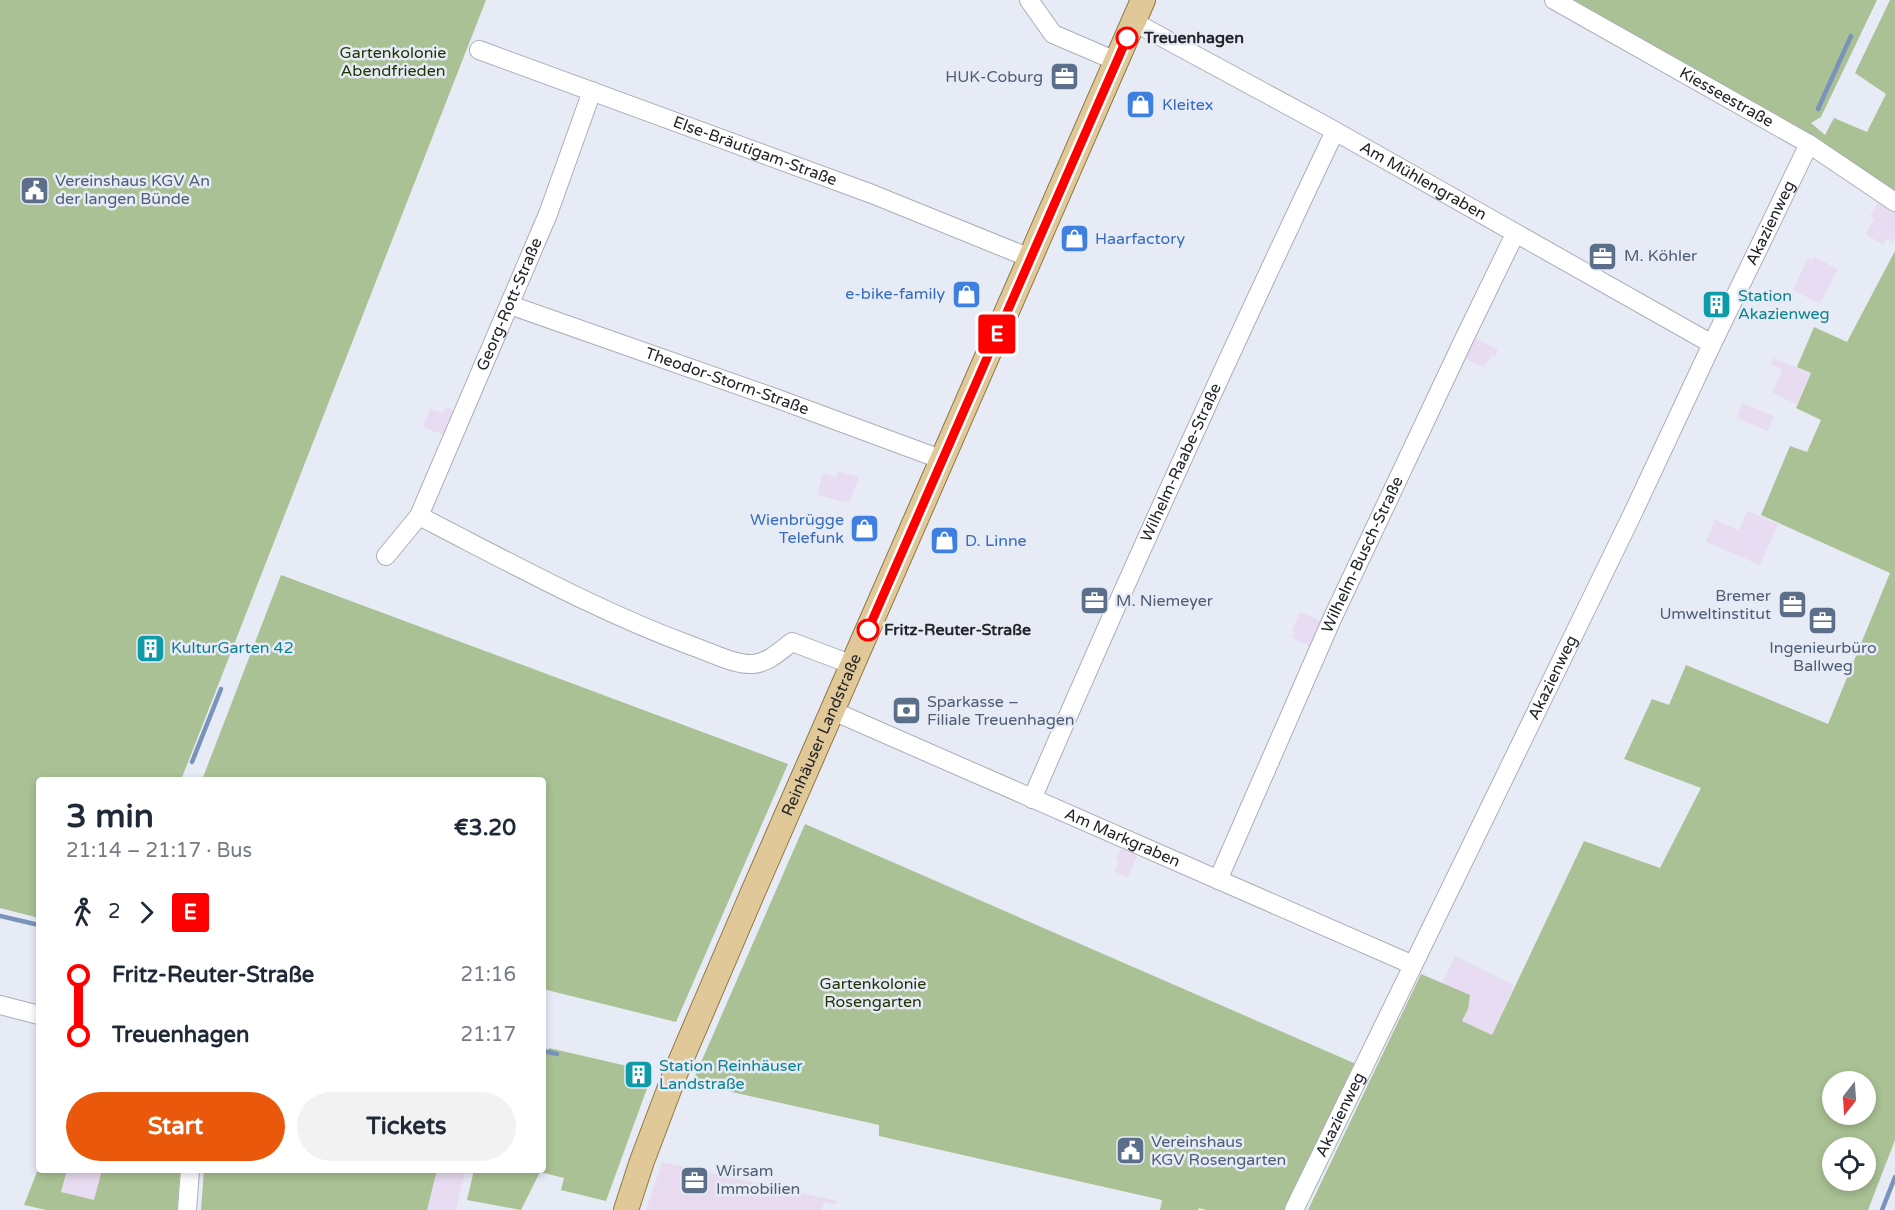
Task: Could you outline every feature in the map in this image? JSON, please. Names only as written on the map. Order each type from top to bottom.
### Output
[{"type":"main road","name":"Reinhäuser Landstraße","points":[[626,1210],[675,1074],[1139,11]]},
{"type":"street","points":[[1029,0],[1053,34],[1116,61]]},
{"type":"street","name":"Kiesseestraße","points":[[1554,0],[1809,144],[1895,202]]},
{"type":"street","name":"Am Mühlengraben","points":[[1139,11],[1335,131],[1712,344]]},
{"type":"street","name":"Else-Bräutigam-Straße","points":[[479,50],[882,198],[1030,258]]},
{"type":"street","name":"Georg-Rott-Straße","points":[[419,516],[556,194],[592,91]]},
{"type":"street","name":"Wilhelm-Raabe-Straße","points":[[1032,799],[1129,575],[1228,356],[1335,131]]},
{"type":"street","name":"Akazienweg","points":[[1294,1210],[1625,530],[1809,144]]},
{"type":"street","name":"Wilhelm-Busch-Straße","points":[[1218,880],[1332,619],[1515,234]]},
{"type":"street","name":"Theodor-Storm-Straße","points":[[510,305],[778,399],[943,460]]},
{"type":"street","points":[[386,556],[419,516],[603,610],[728,659],[747,664],[757,663],[792,642],[853,665]]},
{"type":"street","name":"Am Markgraben","points":[[833,711],[1413,965]]},
{"type":"street","points":[[0,1005],[36,1014]]},
{"type":"street","points":[[187,1210],[190,1173]]},
{"type":"shaded area","points":[[1879,201],[1895,213],[1895,238],[1893,242],[1887,238],[1883,245],[1866,234],[1874,219],[1870,216]]},
{"type":"shaded area","points":[[1814,257],[1838,269],[1820,304],[1793,290],[1808,258],[1812,260]]},
{"type":"shaded area","points":[[1473,337],[1498,350],[1495,357],[1491,355],[1484,368],[1463,357]]},
{"type":"shaded area","points":[[1774,358],[1810,373],[1797,404],[1772,393],[1782,370],[1771,364]]},
{"type":"shaded area","points":[[1742,403],[1774,416],[1768,431],[1737,418]]},
{"type":"shaded area","points":[[445,407],[458,412],[449,437],[423,427],[430,409],[443,413]]},
{"type":"shaded area","points":[[838,471],[859,477],[849,503],[817,495],[823,473],[836,477]]},
{"type":"shaded area","points":[[1747,511],[1778,524],[1760,565],[1706,542],[1715,520],[1739,530]]},
{"type":"shaded area","points":[[1300,612],[1323,622],[1312,648],[1292,638],[1295,632],[1292,631]]},
{"type":"shaded area","points":[[1121,849],[1137,856],[1128,877],[1115,872],[1119,861],[1116,859]]},
{"type":"shaded area","points":[[1455,956],[1514,985],[1492,1036],[1462,1021],[1468,1009],[1442,983]]},
{"type":"shaded area","points":[[662,1162],[837,1201],[836,1205],[824,1202],[822,1210],[646,1210]]},
{"type":"shaded area","points":[[66,1173],[101,1173],[94,1201],[61,1192]]},
{"type":"shaded area","points":[[436,1173],[465,1173],[456,1210],[427,1210]]},
{"type":"green space","name":"Gartenkolonie Abendfrieden","points":[[0,0],[486,0],[182,777],[36,777],[36,917],[0,908]]},
{"type":"green space","points":[[1569,0],[1877,0],[1821,117],[1811,123],[1825,135],[1834,118],[1867,132],[1886,94],[1855,73],[1890,0],[1895,0],[1895,194]]},
{"type":"green space","points":[[1895,251],[1895,1140],[1876,1189],[1876,1137],[1822,1137],[1822,1191],[1875,1191],[1868,1210],[1308,1210],[1421,974],[1470,995],[1468,1009],[1462,1021],[1492,1035],[1584,841],[1660,868],[1701,788],[1624,759],[1652,699],[1669,705],[1686,665],[1828,724],[1890,573],[1761,515],[1790,446],[1807,452],[1821,420],[1796,408],[1811,373],[1797,367],[1814,327],[1847,342]]},
{"type":"green space","points":[[281,575],[788,764],[676,1022],[546,990],[546,777],[203,777]]},
{"type":"green space","name":"Gartenkolonie Rosengarten","points":[[805,824],[1356,1064],[1284,1210],[1207,1210],[1199,1208],[1198,1210],[1160,1210],[1162,1200],[879,1136],[879,1125],[692,1083]]},
{"type":"green space","points":[[549,1048],[653,1072],[606,1201],[561,1190],[564,1178],[544,1173],[546,1173],[547,1052]]},
{"type":"green space","points":[[37,1173],[66,1173],[61,1192],[94,1200],[101,1173],[180,1173],[177,1210],[46,1210],[24,1205]]},
{"type":"green space","points":[[204,1173],[436,1173],[427,1210],[201,1210]]},
{"type":"green space","points":[[473,1173],[540,1173],[521,1210],[467,1200]]},
{"type":"waterway","points":[[1818,109],[1851,36]]},
{"type":"waterway","points":[[192,762],[221,689]]},
{"type":"waterway","points":[[0,916],[36,924]]},
{"type":"waterway","points":[[546,1052],[557,1054]]},
{"type":"waterway","points":[[1882,1210],[1895,1177]]},
{"type":"bus line","name":"E","points":[[868,630],[1127,38]]},
{"type":"place","name":"Treuenhagen","points":[[1127,38]]},
{"type":"place","name":"HUK-Coburg","points":[[1064,77]]},
{"type":"place","name":"Kleitex","points":[[1141,105]]},
{"type":"place","name":"Vereinshaus KGV An der langen Bünde","points":[[34,190]]},
{"type":"place","name":"Haarfactory","points":[[1074,239]]},
{"type":"place","name":"M. Köhler","points":[[1603,256]]},
{"type":"place","name":"e-bike-family","points":[[966,294]]},
{"type":"place","name":"Station Akazienweg","points":[[1717,305]]},
{"type":"place","name":"Wienbrügge Telefunk","points":[[865,529]]},
{"type":"place","name":"D. Linne","points":[[944,541]]},
{"type":"place","name":"M. Niemeyer","points":[[1095,601]]},
{"type":"place","name":"Bremer Umweltinstitut","points":[[1792,605]]},
{"type":"place","name":"Ingenieurbüro Ballweg","points":[[1823,620]]},
{"type":"place","name":"Fritz-Reuter-Straße","points":[[868,630]]},
{"type":"place","name":"KulturGarten 42","points":[[150,648]]},
{"type":"place","name":"Sparkasse – Filiale Treuenhagen","points":[[906,711]]},
{"type":"place","name":"Station Reinhäuser Landstraße","points":[[638,1075]]},
{"type":"place","name":"Vereinshaus KGV Rosengarten","points":[[1130,1151]]},
{"type":"place","name":"Wirsam Immobilien","points":[[695,1180]]}]
